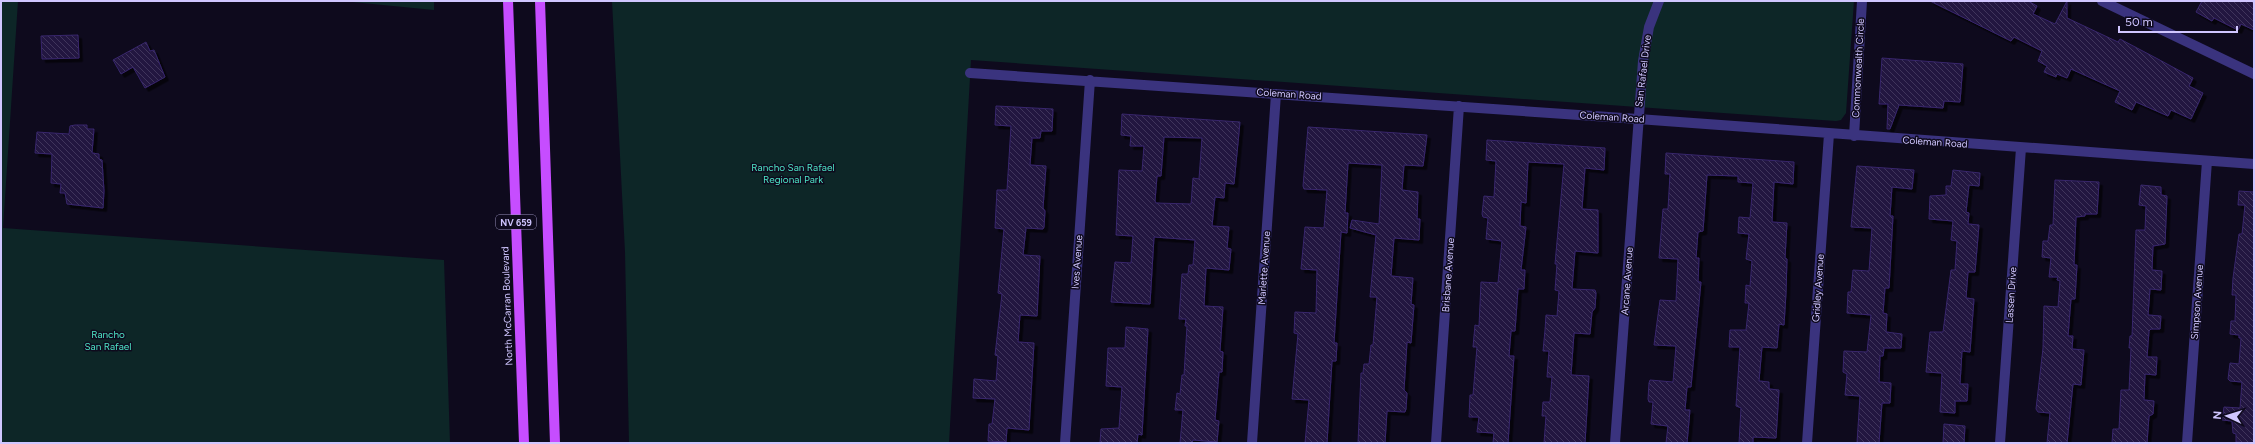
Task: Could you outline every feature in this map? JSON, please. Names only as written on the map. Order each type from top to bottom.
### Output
[{"type":"main road","name":"North McCarran Boulevard","points":[[508,1],[524,443]]},
{"type":"main road","name":"NV 659","points":[[540,1],[556,443]]},
{"type":"street","name":"San Rafael Drive","points":[[1638,118],[1649,27],[1659,1]]},
{"type":"street","name":"Commonwealth Circle","points":[[1854,136],[1862,1]]},
{"type":"street","points":[[2102,1],[2254,74]]},
{"type":"street","name":"Coleman Road","points":[[970,73],[1638,118],[1854,136],[2254,164]]},
{"type":"street","name":"Ives Avenue","points":[[1065,443],[1090,80]]},
{"type":"street","name":"Marlette Avenue","points":[[1252,443],[1276,94]]},
{"type":"street","name":"Brisbane Avenue","points":[[1436,443],[1459,106]]},
{"type":"street","name":"Arcane Avenue","points":[[1615,443],[1638,118]]},
{"type":"street","name":"Gridley Avenue","points":[[1807,443],[1829,134]]},
{"type":"street","name":"Lassen Drive","points":[[2000,443],[2021,148]]},
{"type":"street","name":"Simpson Avenue","points":[[2187,443],[2207,161]]},
{"type":"green space","name":"Rancho San Rafael","points":[[1,1],[18,1],[3,228],[444,260],[450,443],[1,443]]},
{"type":"green space","points":[[342,1],[434,1],[434,10]]},
{"type":"green space","name":"Rancho San Rafael Regional Park","points":[[612,1],[1854,1],[1846,113],[1841,120],[1836,121],[971,60],[949,443],[629,443],[625,252]]},
{"type":"building","points":[[1930,1],[2028,1],[2037,6],[2033,14],[2055,24],[2067,1],[2067,18],[2118,42],[2120,39],[2193,78],[2189,86],[2203,93],[2191,119],[2171,110],[2168,116],[2136,102],[2132,110],[2115,102],[2120,91],[2071,69],[2067,78],[2057,74],[2056,77],[2044,72],[2047,66],[2038,61],[2042,51],[2014,37],[2011,41]]},
{"type":"building","points":[[2202,1],[2254,1],[2254,30],[2241,24],[2238,30],[2214,18],[2212,21],[2196,12]]},
{"type":"building","points":[[78,35],[79,58],[42,59],[41,36]]},
{"type":"building","points":[[146,42],[150,51],[154,50],[165,77],[145,88],[133,67],[121,74],[113,60]]},
{"type":"building","points":[[1882,58],[1963,64],[1960,102],[1944,101],[1943,108],[1899,105],[1890,129],[1887,129],[1888,104],[1879,104]]},
{"type":"building","points":[[996,106],[1053,109],[1052,131],[1041,131],[1040,138],[1032,138],[1030,165],[1046,166],[1043,208],[1045,211],[1044,227],[1043,229],[1026,228],[1023,255],[1040,256],[1037,316],[1020,315],[1018,342],[1034,343],[1029,430],[1007,428],[1006,442],[988,441],[989,424],[992,424],[995,399],[973,398],[974,379],[996,381],[998,356],[995,355],[1002,294],[998,293],[1004,229],[995,228],[997,190],[1007,190],[1011,126],[995,125]]},
{"type":"building","points":[[1122,114],[1240,122],[1234,184],[1225,183],[1224,198],[1215,197],[1212,226],[1229,227],[1227,248],[1231,249],[1229,270],[1206,268],[1204,306],[1223,307],[1220,351],[1223,352],[1222,372],[1219,372],[1215,420],[1219,421],[1217,442],[1193,440],[1192,443],[1180,443],[1183,410],[1175,410],[1177,393],[1180,394],[1182,375],[1184,375],[1187,326],[1185,326],[1186,319],[1179,319],[1182,274],[1188,274],[1189,265],[1193,265],[1195,240],[1154,237],[1150,304],[1111,302],[1115,262],[1131,263],[1133,236],[1116,235],[1119,170],[1142,171],[1144,146],[1130,146],[1131,136],[1121,135]],"holes":[[[1164,137],[1202,138],[1199,179],[1193,178],[1191,204],[1156,203],[1157,176],[1161,176]]]},
{"type":"building","points":[[87,125],[87,129],[94,129],[92,153],[99,154],[99,159],[102,160],[104,191],[103,208],[67,204],[65,193],[60,193],[61,184],[51,183],[52,154],[35,153],[37,132],[69,134],[70,126]]},
{"type":"building","points":[[1308,127],[1427,135],[1423,166],[1404,165],[1402,190],[1418,192],[1417,219],[1420,219],[1419,240],[1394,238],[1391,276],[1413,278],[1411,304],[1414,305],[1411,343],[1407,342],[1404,390],[1407,393],[1406,409],[1405,412],[1387,411],[1385,443],[1358,443],[1361,373],[1363,373],[1364,364],[1369,364],[1371,345],[1373,345],[1377,297],[1370,297],[1376,235],[1350,228],[1352,220],[1379,224],[1382,165],[1348,163],[1345,213],[1348,213],[1347,233],[1341,232],[1334,343],[1337,343],[1336,361],[1332,361],[1327,443],[1305,443],[1309,400],[1292,399],[1298,334],[1294,333],[1295,312],[1316,313],[1317,270],[1301,269],[1305,227],[1324,228],[1327,190],[1304,189],[1303,186]]},
{"type":"building","points":[[1487,140],[1605,148],[1604,170],[1585,168],[1582,209],[1598,210],[1598,253],[1575,251],[1572,289],[1595,290],[1596,293],[1595,308],[1592,312],[1590,334],[1574,333],[1571,375],[1589,376],[1585,443],[1544,443],[1546,416],[1542,416],[1543,402],[1550,402],[1552,377],[1547,377],[1549,351],[1543,351],[1546,315],[1557,316],[1559,291],[1555,290],[1557,264],[1555,264],[1564,164],[1528,162],[1526,203],[1521,202],[1520,226],[1526,227],[1521,270],[1525,270],[1524,289],[1518,289],[1515,331],[1511,331],[1509,356],[1514,356],[1508,443],[1493,443],[1494,433],[1477,432],[1479,417],[1469,417],[1470,395],[1473,395],[1477,347],[1473,347],[1475,325],[1479,326],[1481,282],[1498,283],[1502,241],[1486,239],[1488,218],[1483,217],[1482,214],[1484,196],[1494,197],[1496,161],[1486,160]]},
{"type":"building","points":[[1666,153],[1794,162],[1793,184],[1774,182],[1772,222],[1787,223],[1784,325],[1779,324],[1777,348],[1762,347],[1759,381],[1769,382],[1769,389],[1779,390],[1776,438],[1753,437],[1753,443],[1739,443],[1741,408],[1736,406],[1740,347],[1729,347],[1730,330],[1746,330],[1749,303],[1745,303],[1746,285],[1750,286],[1752,261],[1746,259],[1749,234],[1738,233],[1739,217],[1750,218],[1753,183],[1738,182],[1738,176],[1707,175],[1703,231],[1698,232],[1696,258],[1699,258],[1698,282],[1701,282],[1691,387],[1687,387],[1685,410],[1690,410],[1687,443],[1666,443],[1668,426],[1651,424],[1653,402],[1649,402],[1648,399],[1649,383],[1650,380],[1673,382],[1676,346],[1654,345],[1660,300],[1676,301],[1678,259],[1659,258],[1663,209],[1668,209],[1670,174],[1665,174]]},
{"type":"building","points":[[1857,166],[1914,170],[1912,189],[1892,187],[1890,216],[1893,216],[1889,288],[1885,288],[1883,313],[1887,314],[1886,332],[1902,334],[1901,348],[1884,348],[1883,356],[1880,356],[1879,382],[1891,383],[1890,403],[1882,403],[1879,443],[1857,443],[1860,396],[1845,395],[1847,374],[1843,372],[1844,351],[1867,352],[1871,315],[1847,313],[1848,292],[1851,292],[1853,270],[1869,271],[1872,228],[1851,227]]},
{"type":"building","points":[[1953,170],[1980,173],[1979,186],[1969,185],[1966,212],[1969,213],[1968,224],[1979,225],[1975,272],[1968,272],[1966,298],[1974,299],[1970,352],[1962,351],[1960,384],[1968,384],[1967,401],[1955,401],[1955,413],[1940,412],[1942,373],[1926,372],[1930,332],[1943,332],[1951,270],[1955,270],[1957,241],[1951,240],[1953,221],[1929,219],[1930,196],[1946,195],[1946,186],[1951,186]]},
{"type":"building","points":[[2055,180],[2099,182],[2097,214],[2085,214],[2085,216],[2076,217],[2074,265],[2077,265],[2075,299],[2071,299],[2068,336],[2073,336],[2072,349],[2084,350],[2081,385],[2073,384],[2067,443],[2047,443],[2050,413],[2038,412],[2036,409],[2043,348],[2044,306],[2058,307],[2060,281],[2057,280],[2058,277],[2049,277],[2051,258],[2042,257],[2043,241],[2048,241],[2050,225],[2053,225]]},
{"type":"building","points":[[2141,185],[2161,187],[2161,195],[2167,196],[2165,244],[2153,246],[2152,270],[2162,271],[2161,290],[2150,289],[2148,315],[2161,316],[2160,329],[2151,329],[2149,331],[2147,357],[2157,357],[2156,375],[2145,374],[2144,400],[2154,401],[2153,414],[2149,416],[2147,443],[2112,443],[2113,429],[2119,429],[2121,390],[2129,390],[2131,348],[2129,348],[2130,336],[2132,336],[2136,230],[2145,230],[2146,206],[2139,205]]},
{"type":"building","points":[[2239,191],[2254,192],[2254,443],[2236,442],[2236,434],[2233,433],[2232,421],[2222,420],[2224,407],[2240,408],[2242,382],[2230,381],[2228,379],[2230,363],[2239,364],[2241,338],[2239,338],[2239,335],[2230,334],[2231,321],[2235,321],[2236,295],[2232,295],[2233,278],[2239,234],[2242,234],[2245,205],[2238,205]]},
{"type":"building","points":[[1126,327],[1148,329],[1142,435],[1138,434],[1137,443],[1100,443],[1101,429],[1119,428],[1122,387],[1106,386],[1108,348],[1125,348]]},
{"type":"building","points":[[1944,424],[1965,426],[1964,443],[1943,443]]}]
